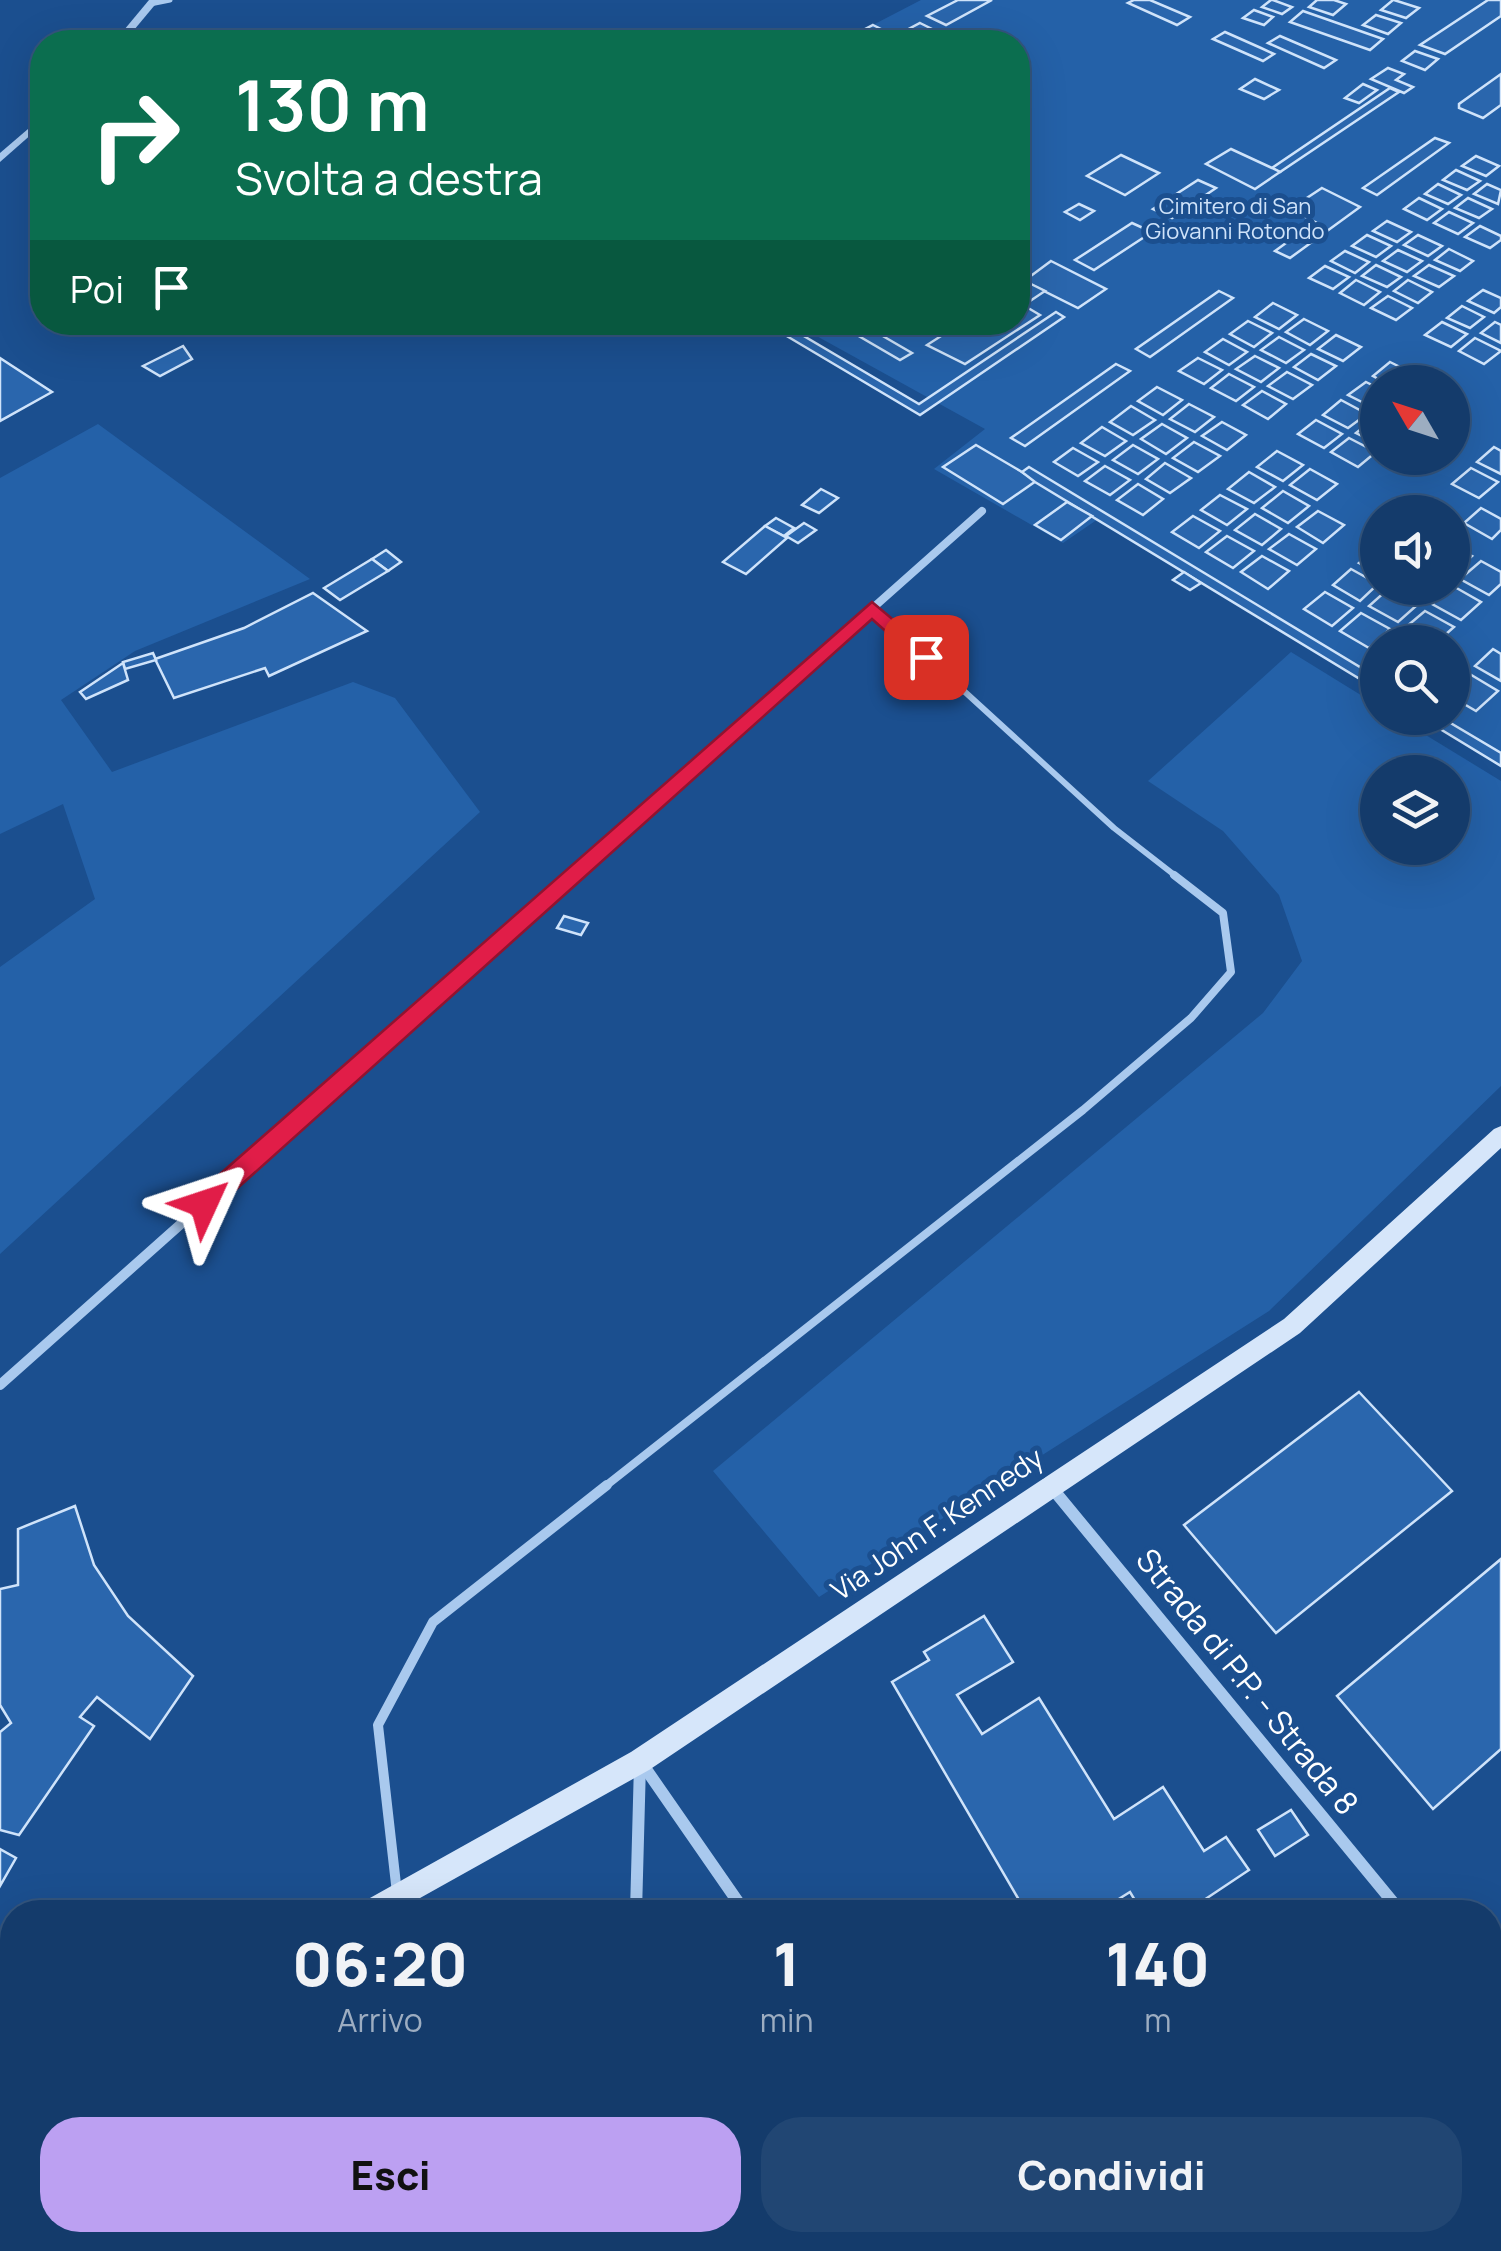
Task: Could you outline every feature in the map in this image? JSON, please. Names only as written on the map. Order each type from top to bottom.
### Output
[{"type":"main road","name":"Via John F. Kennedy","points":[[392,1900],[640,1761],[1292,1326],[1501,1135]]},
{"type":"street","points":[[129,30],[152,2]]},
{"type":"street","points":[[0,159],[30,131]]},
{"type":"street","points":[[0,1385],[982,511]]},
{"type":"street","name":"Strada di P.P. - Strada 8","points":[[1051,1487],[1391,1900]]},
{"type":"street","points":[[636,1900],[640,1761]]},
{"type":"street","points":[[640,1761],[737,1900]]},
{"type":"lane","points":[[152,2],[170,0]]},
{"type":"lane","points":[[398,1897],[378,1726],[433,1622],[1083,1110],[1191,1018],[1231,972],[1222,913],[1114,828],[872,608]]},
{"type":"green space","name":"Cimitero di San Giovanni Rotondo","points":[[921,0],[1501,0],[1501,760],[1459,735],[1470,735],[1470,625],[1360,625],[1360,675],[1101,517],[1063,543],[934,469],[985,429],[815,335],[1030,335],[1030,30],[863,30]]},
{"type":"green space","points":[[98,424],[310,579],[135,651],[61,700],[112,772],[353,682],[395,698],[480,812],[0,1254],[0,967],[95,899],[63,804],[0,834],[0,478]]},
{"type":"green space","points":[[1291,652],[1360,695],[1360,735],[1426,735],[1458,755],[1360,755],[1360,865],[1470,865],[1470,762],[1501,781],[1501,1086],[1269,1311],[819,1597],[713,1471],[1263,1013],[1302,961],[1279,895],[1223,831],[1148,781]]},
{"type":"building","points":[[958,0],[992,0],[946,25],[927,16]]},
{"type":"building","points":[[1150,0],[1190,17],[1177,25],[1128,3]]},
{"type":"building","points":[[1271,0],[1292,7],[1282,14],[1262,7]]},
{"type":"building","points":[[1317,0],[1346,4],[1333,15],[1309,7]]},
{"type":"building","points":[[1393,0],[1419,8],[1406,18],[1381,10]]},
{"type":"building","points":[[1488,0],[1501,0],[1501,16],[1445,54],[1420,45]]},
{"type":"building","points":[[1254,10],[1273,17],[1264,25],[1243,18]]},
{"type":"building","points":[[1303,11],[1383,39],[1370,50],[1290,22]]},
{"type":"building","points":[[1376,15],[1401,23],[1388,34],[1363,25]]},
{"type":"building","points":[[920,23],[934,30],[907,30]]},
{"type":"building","points":[[1225,32],[1274,54],[1263,61],[1213,39]]},
{"type":"building","points":[[1280,36],[1336,60],[1324,68],[1268,43]]},
{"type":"building","points":[[1415,51],[1438,59],[1425,70],[1402,61]]},
{"type":"building","points":[[1388,68],[1404,74],[1396,80],[1413,87],[1404,93],[1371,79]]},
{"type":"building","points":[[1501,74],[1501,105],[1483,118],[1459,108],[1459,104]]},
{"type":"building","points":[[1255,79],[1279,90],[1264,99],[1240,89]]},
{"type":"building","points":[[1363,84],[1377,90],[1359,103],[1345,98]]},
{"type":"building","points":[[1390,88],[1399,92],[1280,172],[1272,168]]},
{"type":"building","points":[[1435,138],[1449,143],[1377,195],[1363,188]]},
{"type":"building","points":[[1231,149],[1280,172],[1255,189],[1206,164]]},
{"type":"building","points":[[1121,155],[1159,173],[1125,195],[1087,176]]},
{"type":"building","points":[[1476,156],[1499,166],[1486,176],[1462,166]]},
{"type":"building","points":[[1456,170],[1480,181],[1467,190],[1443,180]]},
{"type":"building","points":[[1198,180],[1216,188],[1172,218],[1153,209]]},
{"type":"building","points":[[1438,184],[1461,195],[1448,204],[1425,194]]},
{"type":"building","points":[[1487,184],[1501,190],[1498,204],[1474,194]]},
{"type":"building","points":[[1322,188],[1360,207],[1290,258],[1275,251],[1315,222],[1290,209]]},
{"type":"building","points":[[1419,198],[1442,209],[1427,220],[1404,209]]},
{"type":"building","points":[[1468,198],[1492,209],[1479,218],[1455,208]]},
{"type":"building","points":[[1079,204],[1094,211],[1080,220],[1065,212]]},
{"type":"building","points":[[1449,212],[1473,223],[1458,234],[1434,223]]},
{"type":"building","points":[[1387,221],[1411,232],[1397,242],[1373,231]]},
{"type":"building","points":[[1132,223],[1152,232],[1094,270],[1075,260]]},
{"type":"building","points":[[1480,226],[1501,236],[1501,240],[1490,248],[1465,237]]},
{"type":"building","points":[[1367,235],[1391,246],[1376,257],[1352,246]]},
{"type":"building","points":[[1418,235],[1442,246],[1428,256],[1404,245]]},
{"type":"building","points":[[1449,249],[1473,261],[1460,271],[1435,260]]},
{"type":"building","points":[[1398,250],[1422,261],[1407,272],[1383,261]]},
{"type":"building","points":[[1345,251],[1369,262],[1355,273],[1331,261]]},
{"type":"building","points":[[1051,261],[1106,289],[1078,308],[1030,284],[1030,277]]},
{"type":"building","points":[[1376,265],[1401,277],[1387,287],[1362,276]]},
{"type":"building","points":[[1429,265],[1454,276],[1439,287],[1414,276]]},
{"type":"building","points":[[1325,266],[1349,277],[1333,289],[1309,278]]},
{"type":"building","points":[[1356,280],[1380,292],[1364,305],[1340,293]]},
{"type":"building","points":[[1408,280],[1432,292],[1418,303],[1394,291]]},
{"type":"building","points":[[1030,284],[1045,291],[1030,301]]},
{"type":"building","points":[[1483,290],[1501,298],[1501,307],[1494,313],[1468,301]]},
{"type":"building","points":[[1219,291],[1233,298],[1150,357],[1136,349]]},
{"type":"building","points":[[1388,296],[1412,308],[1396,320],[1371,308]]},
{"type":"building","points":[[1273,303],[1297,315],[1279,329],[1255,317]]},
{"type":"building","points":[[1462,306],[1484,317],[1470,328],[1447,318]]},
{"type":"building","points":[[1056,312],[1064,317],[920,415],[785,335],[802,335],[919,404],[1022,335],[1030,335],[1030,329]]},
{"type":"building","points":[[1304,319],[1328,331],[1310,345],[1286,332]]},
{"type":"building","points":[[1248,321],[1272,333],[1254,347],[1230,334]]},
{"type":"building","points":[[1442,322],[1467,334],[1451,347],[1425,335]]},
{"type":"building","points":[[1495,322],[1501,325],[1501,343],[1481,333]]},
{"type":"building","points":[[857,335],[881,335],[912,353],[900,360]]},
{"type":"building","points":[[943,335],[1009,335],[965,364],[927,345]]},
{"type":"building","points":[[1336,335],[1361,347],[1343,361],[1318,349]]},
{"type":"building","points":[[1279,337],[1304,350],[1286,363],[1261,350]]},
{"type":"building","points":[[1475,338],[1501,351],[1484,364],[1459,351]]},
{"type":"building","points":[[1223,339],[1247,352],[1229,365],[1205,352]]},
{"type":"building","points":[[183,346],[192,359],[160,376],[143,366]]},
{"type":"building","points":[[1311,354],[1336,366],[1318,380],[1294,367]]},
{"type":"building","points":[[1255,356],[1279,368],[1261,382],[1236,369]]},
{"type":"building","points":[[0,358],[52,392],[0,421]]},
{"type":"building","points":[[1198,358],[1222,370],[1204,384],[1179,371]]},
{"type":"building","points":[[1116,364],[1130,371],[1025,446],[1011,438]]},
{"type":"building","points":[[1287,372],[1312,385],[1293,399],[1268,386]]},
{"type":"building","points":[[1229,374],[1254,387],[1236,401],[1211,388]]},
{"type":"building","points":[[1360,386],[1360,401],[1348,395]]},
{"type":"building","points":[[1157,387],[1182,400],[1163,415],[1138,401]]},
{"type":"building","points":[[1262,391],[1286,404],[1268,419],[1243,405]]},
{"type":"building","points":[[1341,400],[1360,410],[1360,419],[1348,428],[1323,415]]},
{"type":"building","points":[[1189,404],[1214,417],[1195,432],[1170,419]]},
{"type":"building","points":[[1131,406],[1155,420],[1133,435],[1110,422]]},
{"type":"building","points":[[1316,420],[1342,434],[1324,448],[1298,434]]},
{"type":"building","points":[[1222,422],[1246,435],[1227,450],[1202,436]]},
{"type":"building","points":[[1162,424],[1187,438],[1166,454],[1141,439]]},
{"type":"building","points":[[1102,427],[1126,441],[1105,456],[1081,443]]},
{"type":"building","points":[[1349,438],[1360,444],[1360,465],[1358,467],[1331,452]]},
{"type":"building","points":[[1194,442],[1220,456],[1198,472],[1173,458]]},
{"type":"building","points":[[976,445],[1036,481],[1003,504],[943,467]]},
{"type":"building","points":[[1133,445],[1158,459],[1138,474],[1113,460]]},
{"type":"building","points":[[1494,447],[1501,451],[1501,474],[1477,462]]},
{"type":"building","points":[[1073,448],[1098,462],[1078,476],[1054,462]]},
{"type":"building","points":[[1277,451],[1303,465],[1283,481],[1257,467]]},
{"type":"building","points":[[1165,463],[1191,478],[1170,493],[1146,479]]},
{"type":"building","points":[[1105,466],[1130,480],[1110,495],[1085,481]]},
{"type":"building","points":[[1029,467],[1360,667],[1360,679],[1035,482],[1022,472]]},
{"type":"building","points":[[1310,469],[1337,484],[1317,500],[1290,485]]},
{"type":"building","points":[[1470,469],[1498,482],[1479,498],[1452,484],[1463,475],[1470,475]]},
{"type":"building","points":[[1249,472],[1275,487],[1254,503],[1228,489]]},
{"type":"building","points":[[1138,484],[1163,499],[1143,515],[1117,500]]},
{"type":"building","points":[[821,489],[838,498],[819,513],[802,505]]},
{"type":"building","points":[[1283,491],[1309,506],[1288,523],[1262,508]]},
{"type":"building","points":[[1220,495],[1247,509],[1227,525],[1201,510]]},
{"type":"building","points":[[1067,502],[1092,516],[1061,540],[1035,525]]},
{"type":"building","points":[[1481,508],[1501,519],[1501,530],[1492,539],[1470,526],[1470,518]]},
{"type":"building","points":[[1318,511],[1344,525],[1323,543],[1297,527]]},
{"type":"building","points":[[1255,514],[1281,529],[1262,545],[1235,530]]},
{"type":"building","points":[[1193,516],[1220,531],[1199,548],[1172,532]]},
{"type":"building","points":[[776,518],[794,528],[784,536],[765,526]]},
{"type":"building","points":[[804,523],[816,530],[798,543],[786,536]]},
{"type":"building","points":[[765,526],[787,538],[746,574],[723,562]]},
{"type":"building","points":[[1289,534],[1316,549],[1297,565],[1269,549]]},
{"type":"building","points":[[1227,536],[1254,551],[1233,568],[1206,552]]},
{"type":"building","points":[[386,550],[401,562],[388,571],[372,559]]},
{"type":"building","points":[[1262,556],[1289,571],[1268,589],[1241,572]]},
{"type":"building","points":[[372,559],[388,571],[340,600],[324,588]]},
{"type":"building","points":[[1481,561],[1501,572],[1501,584],[1489,595],[1470,585],[1470,570]]},
{"type":"building","points":[[1351,569],[1360,574],[1360,601],[1333,585]]},
{"type":"building","points":[[1184,572],[1201,583],[1190,590],[1173,580]]},
{"type":"building","points":[[1325,592],[1353,608],[1332,626],[1304,609]]},
{"type":"building","points":[[313,593],[367,631],[269,676],[265,668],[174,698],[155,659],[244,628]]},
{"type":"building","points":[[1470,596],[1481,602],[1461,620],[1434,605],[1470,605]]},
{"type":"building","points":[[1414,605],[1416,606],[1398,622],[1369,606]]},
{"type":"building","points":[[1425,611],[1450,625],[1408,625]]},
{"type":"building","points":[[1361,613],[1383,625],[1360,625],[1360,643],[1340,631]]},
{"type":"building","points":[[1493,649],[1501,654],[1501,681],[1475,666]]},
{"type":"building","points":[[153,653],[156,660],[125,669],[123,662]]},
{"type":"building","points":[[123,663],[128,680],[86,699],[80,692]]},
{"type":"building","points":[[1470,674],[1498,691],[1476,711],[1470,708]]},
{"type":"building","points":[[1450,735],[1470,735],[1501,753],[1501,766]]},
{"type":"building","points":[[564,916],[588,923],[581,935],[557,928]]},
{"type":"building","points":[[1359,1392],[1452,1491],[1276,1633],[1184,1525]]},
{"type":"building","points":[[75,1506],[94,1565],[128,1616],[193,1676],[150,1739],[97,1697],[80,1717],[94,1726],[19,1835],[0,1830],[0,1732],[11,1723],[0,1705],[0,1589],[18,1585],[18,1529]]},
{"type":"building","points":[[1501,1559],[1501,1749],[1433,1809],[1337,1696]]},
{"type":"building","points":[[984,1616],[1013,1662],[957,1695],[982,1734],[1039,1698],[1114,1819],[1163,1787],[1204,1851],[1226,1837],[1249,1870],[1204,1900],[1135,1900],[1130,1892],[1117,1900],[1019,1900],[892,1682],[929,1660],[924,1652]]},
{"type":"building","points":[[1291,1810],[1308,1835],[1275,1856],[1258,1830]]},
{"type":"building","points":[[0,1849],[16,1858],[0,1886]]},
{"type":"route","points":[[204,1204],[872,608],[926,657]]}]
